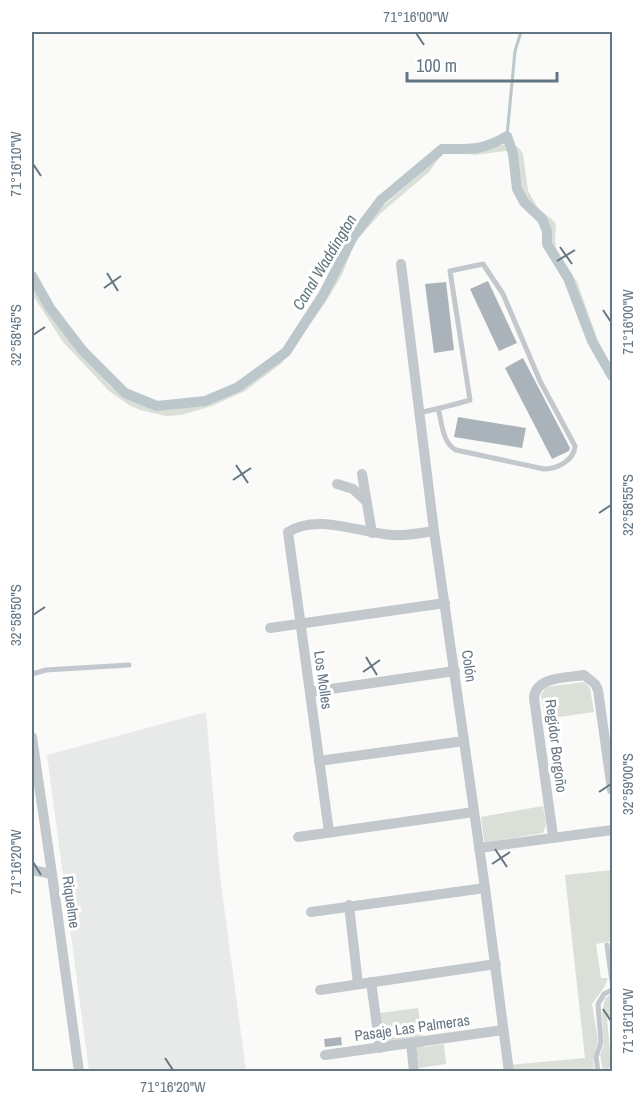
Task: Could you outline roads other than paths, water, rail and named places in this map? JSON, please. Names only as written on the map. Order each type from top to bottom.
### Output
[{"type":"street","name":"Colón","points":[[401,264],[434,531],[496,964],[509,1071]]},
{"type":"street","points":[[362,474],[372,533],[395,536],[434,531]]},
{"type":"street","points":[[337,484],[353,489],[366,501]]},
{"type":"street","name":"Los Molles","points":[[329,832],[288,532],[295,528],[318,524],[372,533]]},
{"type":"street","points":[[270,628],[445,603]]},
{"type":"street","points":[[309,692],[455,671]]},
{"type":"street","name":"Regidor Borgoño","points":[[553,836],[534,698],[534,690],[545,681],[584,675],[595,684],[598,690],[612,790]]},
{"type":"street","name":"Riquelme","points":[[32,737],[79,1071]]},
{"type":"street","points":[[319,761],[464,741]]},
{"type":"street","points":[[298,837],[474,812]]},
{"type":"street","points":[[479,848],[553,836],[612,830]]},
{"type":"street","points":[[32,870],[52,874]]},
{"type":"street","points":[[311,912],[485,888]]},
{"type":"street","points":[[350,905],[358,984]]},
{"type":"street","points":[[320,990],[496,964]]},
{"type":"street","points":[[371,982],[380,1048]]},
{"type":"street","name":"Pasaje Las Palmeras","points":[[325,1055],[503,1030]]},
{"type":"street","points":[[411,1043],[414,1071]]},
{"type":"lane","points":[[419,413],[438,408],[470,400],[450,271],[483,264],[503,294],[540,381],[575,446],[575,450],[570,458],[555,468],[547,469],[456,450],[447,444],[438,408]]},
{"type":"lane","points":[[32,674],[46,670],[129,665]]},
{"type":"lane","points":[[607,945],[612,982]]},
{"type":"lane","points":[[598,1071],[596,1057],[601,1042],[598,1004],[604,994],[612,990]]},
{"type":"waterway","points":[[507,136],[515,51],[521,32]]},
{"type":"waterway","name":"Canal Waddington","points":[[32,276],[50,308],[83,351],[125,393],[157,406],[205,401],[238,387],[286,352],[323,295],[353,237],[381,200],[442,149],[483,147],[507,136],[513,154],[517,189],[524,202],[542,219],[547,231],[547,244],[568,278],[592,341],[612,376]]}]
